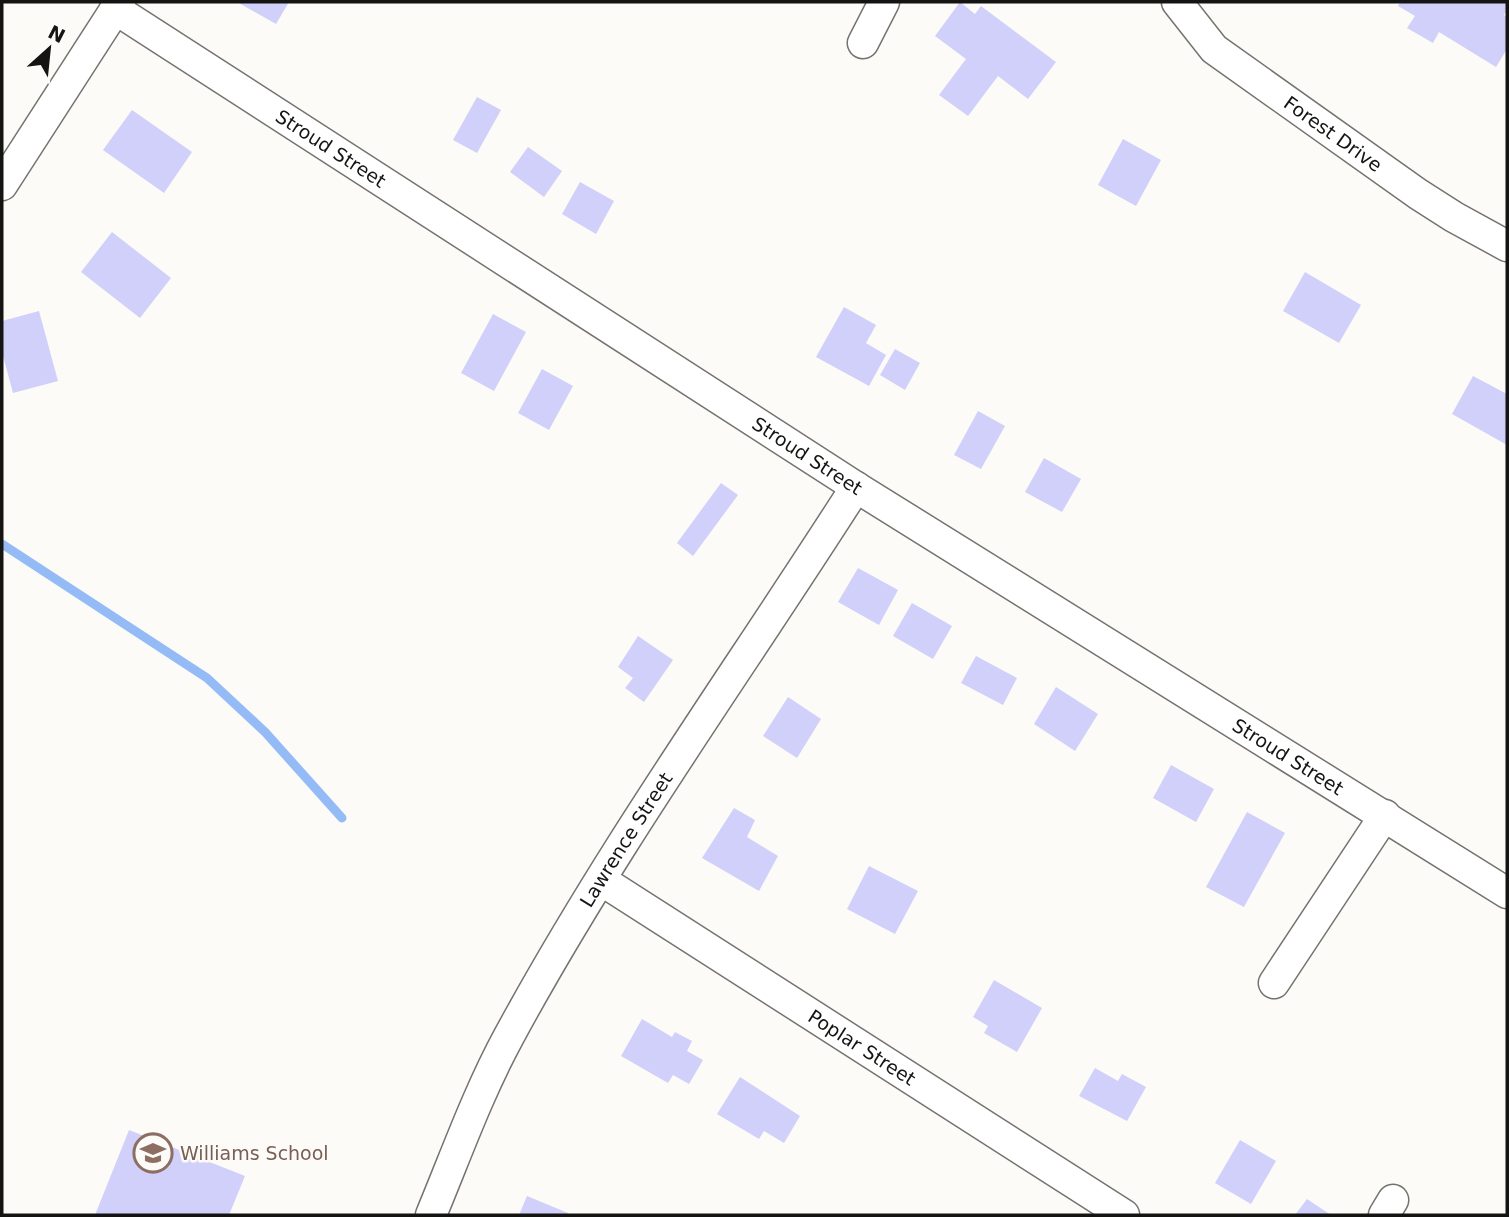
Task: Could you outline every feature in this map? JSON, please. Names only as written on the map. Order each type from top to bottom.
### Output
[{"type":"street","points":[[863,43],[884,2]]},
{"type":"street","name":"Forest Drive","points":[[1177,2],[1214,49],[1418,194],[1507,246]]},
{"type":"street","points":[[2,186],[117,6]]},
{"type":"street","name":"Stroud Street","points":[[117,6],[856,487],[1507,893]]},
{"type":"street","name":"Lawrence Street","points":[[431,1215],[466,1129],[508,1038],[601,880],[856,487]]},
{"type":"street","points":[[1274,983],[1385,815]]},
{"type":"street","name":"Poplar Street","points":[[601,880],[1124,1215]]},
{"type":"building","points":[[237,2],[289,2],[276,24]]},
{"type":"building","points":[[960,2],[975,14],[981,6],[1056,62],[1028,99],[998,76],[968,116],[939,95],[966,59],[935,36]]},
{"type":"building","points":[[1400,2],[1507,2],[1504,15],[1507,17],[1507,49],[1496,67],[1439,32],[1433,43],[1407,28],[1415,16],[1398,6]]},
{"type":"building","points":[[477,97],[501,110],[477,153],[453,140]]},
{"type":"building","points":[[132,110],[192,152],[164,193],[103,150]]},
{"type":"building","points":[[1123,139],[1161,160],[1136,206],[1098,185]]},
{"type":"building","points":[[528,147],[562,171],[544,197],[510,172]]},
{"type":"building","points":[[580,182],[614,201],[596,234],[562,214]]},
{"type":"building","points":[[112,232],[171,278],[140,318],[81,272]]},
{"type":"building","points":[[1305,272],[1361,305],[1339,343],[1283,311]]},
{"type":"building","points":[[844,307],[876,325],[866,343],[886,355],[869,386],[816,357]]},
{"type":"building","points":[[39,311],[58,381],[13,393],[2,352],[2,321]]},
{"type":"building","points":[[493,314],[526,332],[494,391],[461,373]]},
{"type":"building","points":[[895,349],[920,363],[905,390],[880,375]]},
{"type":"building","points":[[542,369],[573,386],[549,430],[518,413]]},
{"type":"building","points":[[1473,376],[1507,394],[1507,445],[1452,414]]},
{"type":"building","points":[[978,411],[1005,426],[981,469],[954,455]]},
{"type":"building","points":[[1044,458],[1081,479],[1062,512],[1025,492]]},
{"type":"building","points":[[721,483],[738,495],[693,556],[677,543]]},
{"type":"building","points":[[858,568],[898,590],[879,625],[838,602]]},
{"type":"building","points":[[912,603],[952,626],[933,659],[893,636]]},
{"type":"building","points":[[638,636],[673,660],[644,702],[625,688],[633,678],[618,667]]},
{"type":"building","points":[[976,656],[1017,678],[1003,705],[961,683]]},
{"type":"building","points":[[1056,687],[1098,714],[1075,751],[1034,724]]},
{"type":"building","points":[[788,697],[821,719],[797,758],[763,736]]},
{"type":"building","points":[[1171,765],[1214,789],[1196,822],[1153,798]]},
{"type":"building","points":[[734,808],[755,820],[747,837],[778,856],[759,891],[702,858]]},
{"type":"building","points":[[1247,812],[1285,833],[1244,907],[1206,887]]},
{"type":"building","points":[[869,866],[918,891],[895,934],[847,909]]},
{"type":"building","points":[[994,980],[1042,1008],[1017,1052],[984,1033],[988,1026],[973,1017]]},
{"type":"building","points":[[642,1019],[672,1037],[675,1032],[692,1041],[687,1051],[703,1060],[689,1084],[673,1075],[668,1083],[621,1056]]},
{"type":"building","points":[[1095,1068],[1118,1081],[1122,1074],[1146,1087],[1127,1121],[1079,1096]]},
{"type":"building","points":[[740,1077],[800,1116],[784,1143],[764,1131],[759,1139],[717,1114]]},
{"type":"building","name":"Williams School","points":[[129,1130],[245,1176],[229,1215],[95,1215]]},
{"type":"building","points":[[1240,1140],[1276,1161],[1251,1204],[1215,1183]]},
{"type":"building","points":[[527,1196],[568,1213],[519,1215]]},
{"type":"building","points":[[1307,1199],[1331,1215],[1295,1215]]},
{"type":"waterway","points":[[2,544],[207,678],[265,732],[342,818]]},
{"type":"place","name":"Williams School","points":[[153,1153]]}]
